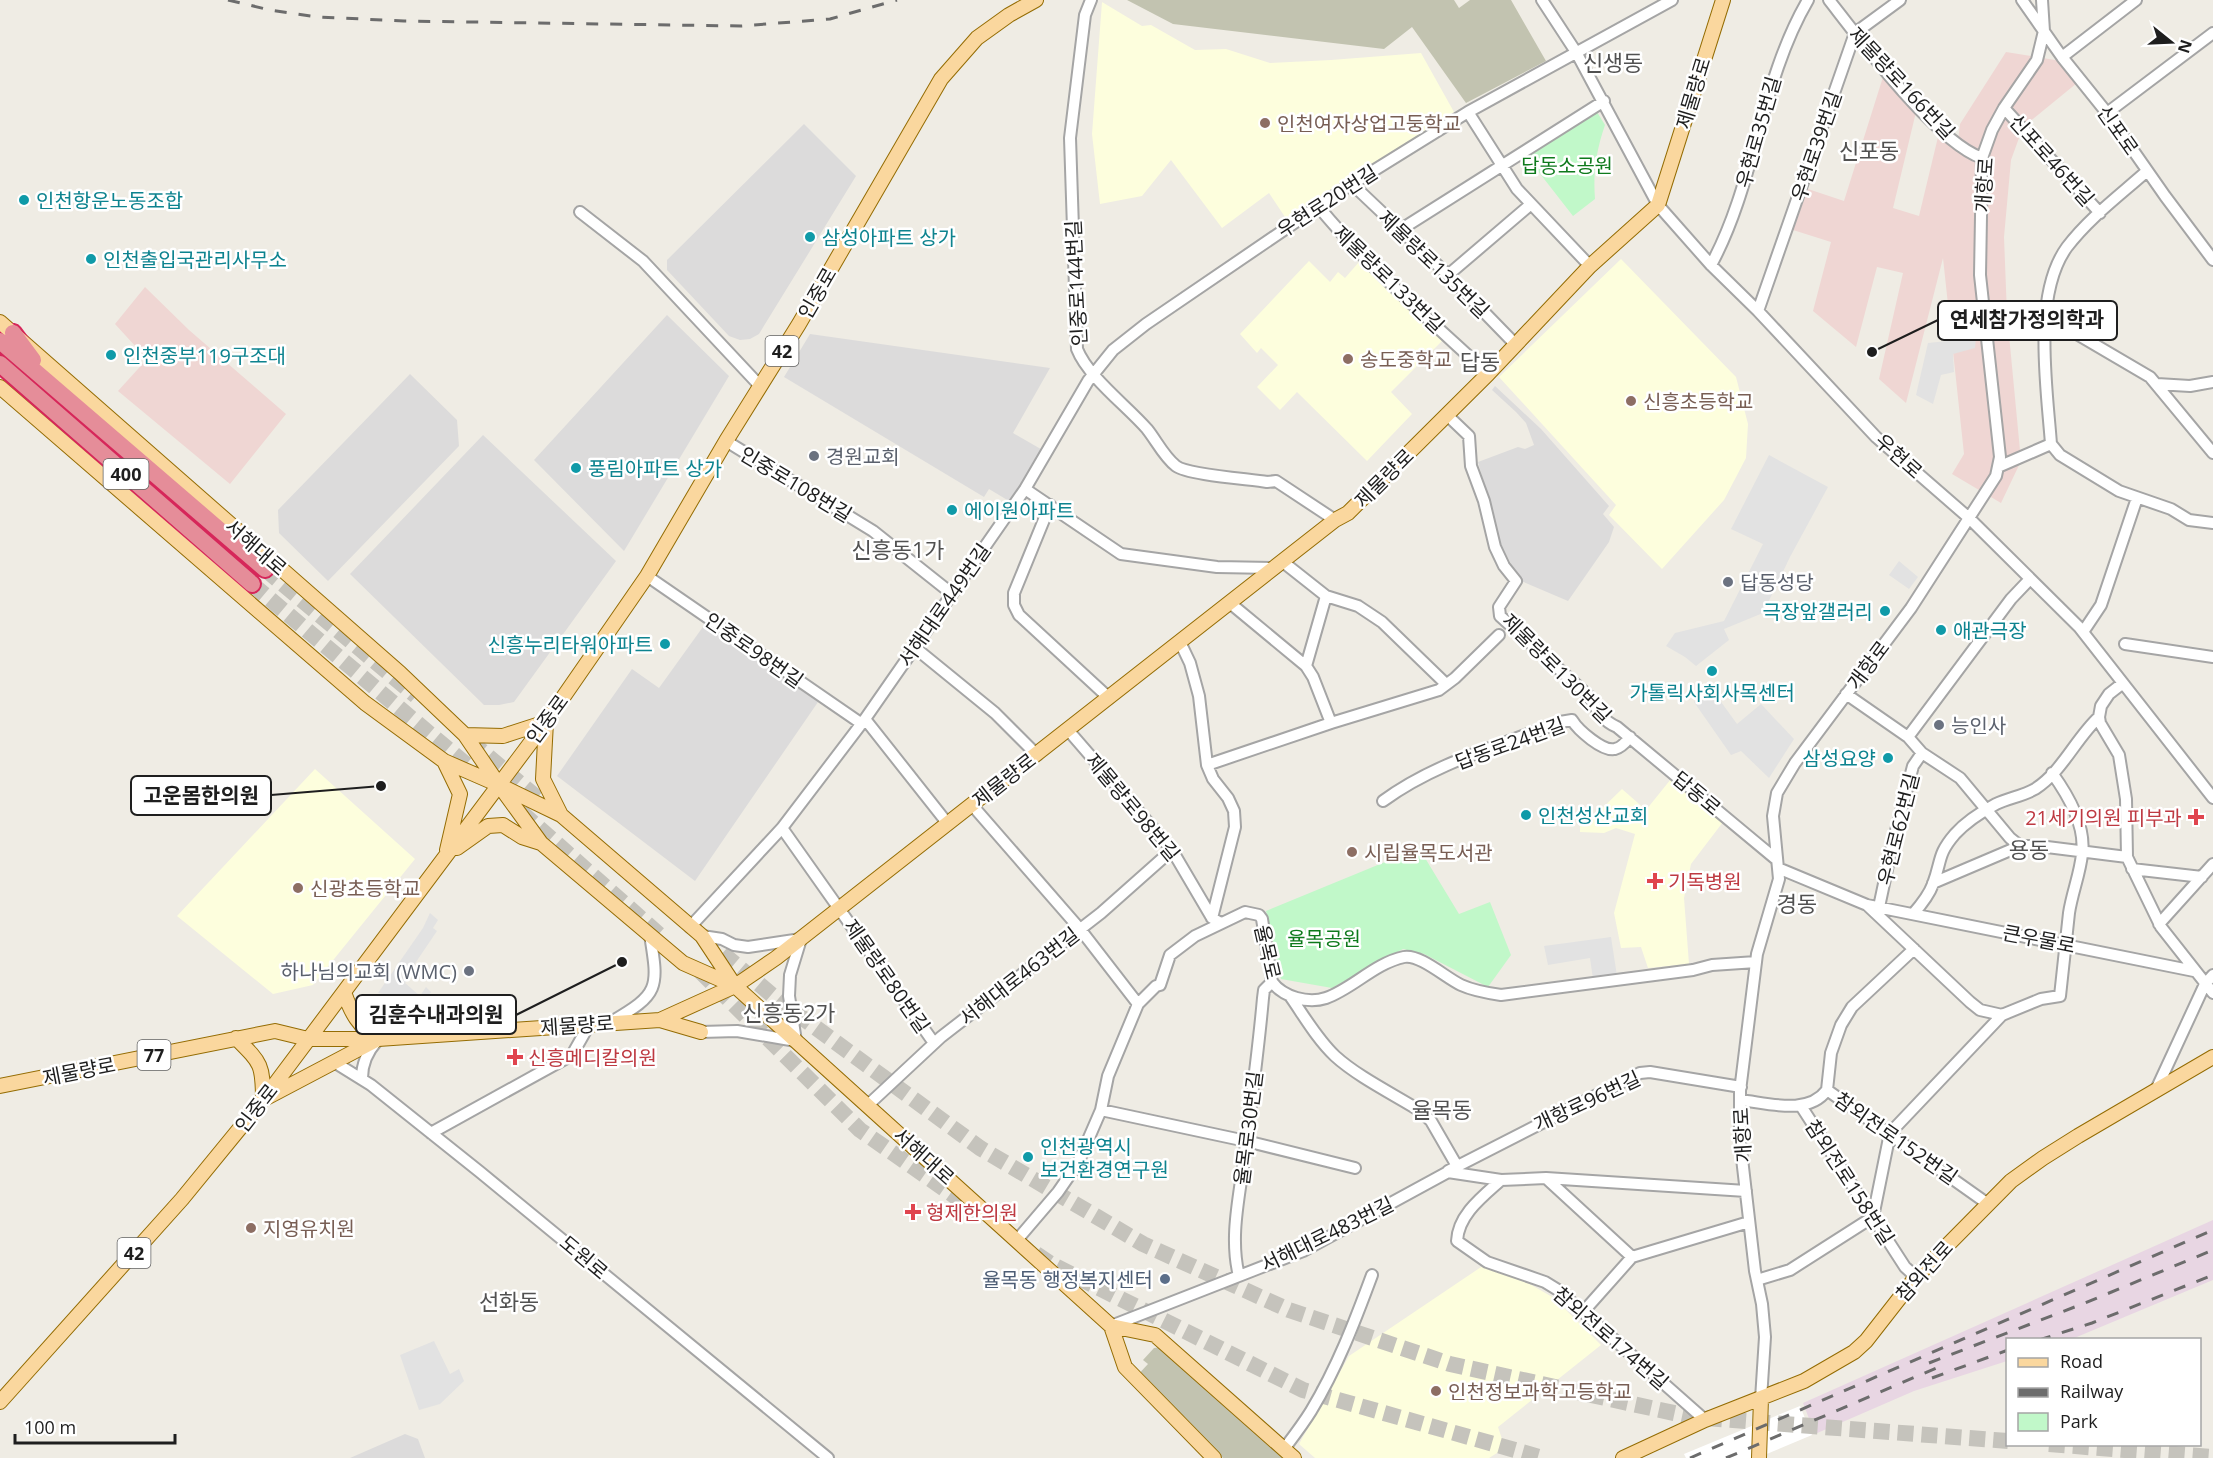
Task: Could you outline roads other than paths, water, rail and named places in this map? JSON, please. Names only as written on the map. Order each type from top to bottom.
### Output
[{"type":"highway","name":"400","points":[[7,337],[99,426],[265,569]]},
{"type":"highway","name":"400","points":[[0,366],[252,584]]},
{"type":"main road","name":"인중로","points":[[0,1402],[182,1199],[263,1100],[546,722],[647,576],[726,441],[799,324],[941,79],[977,38],[1009,15],[1036,0]]},
{"type":"main road","name":"제물량로","points":[[0,1086],[275,1031],[308,1039],[378,1039],[660,1020],[735,986],[801,939],[1335,520],[1348,513],[1488,374],[1590,266],[1658,205],[1723,0]]},
{"type":"main road","name":"서해대로","points":[[0,322],[7,337],[400,673],[465,735],[541,843],[683,963],[735,986]]},
{"type":"main road","name":"서해대로","points":[[0,387],[365,703],[444,761],[561,815],[702,936],[735,986],[1111,1326],[1125,1367],[1214,1458]]},
{"type":"main road","points":[[465,735],[503,736],[546,722],[543,779],[561,815]]},
{"type":"main road","points":[[444,761],[460,794],[445,856]]},
{"type":"main road","points":[[445,856],[488,826],[503,825],[522,837],[541,843]]},
{"type":"main road","points":[[344,992],[354,1016],[368,1033],[378,1039]]},
{"type":"main road","points":[[660,1020],[701,1032]]},
{"type":"main road","points":[[236,1038],[258,1062],[263,1073],[263,1100],[378,1039]]},
{"type":"main road","name":"참외전로","points":[[1623,1458],[1706,1420],[1804,1381],[1854,1352],[1866,1341],[1916,1277],[2012,1181],[2043,1158],[2213,1057]]},
{"type":"main road","points":[[1111,1326],[1155,1335],[1289,1454]]},
{"type":"main road","points":[[1759,1458],[1761,1399]]},
{"type":"street","name":"인중로144번길","points":[[1091,0],[1085,15],[1070,138],[1077,349],[1080,356],[1093,373],[1146,428],[1176,466],[1190,471],[1267,482],[1276,481],[1335,520]]},
{"type":"street","name":"우현로","points":[[1542,0],[1604,101],[1658,205],[1711,265],[1758,311],[1876,437],[1969,518],[2083,632],[2213,798]]},
{"type":"street","points":[[1576,52],[1660,3],[1672,0]]},
{"type":"street","name":"우현로35번길","points":[[1711,265],[1731,223],[1773,78],[1808,0]]},
{"type":"street","name":"제물량로166번길","points":[[1829,0],[1899,86],[1945,134],[1972,154],[1982,158]]},
{"type":"street","points":[[1855,33],[1900,0]]},
{"type":"street","name":"신포로","points":[[2022,0],[2213,260]]},
{"type":"street","name":"개항로","points":[[1761,1399],[1765,1337],[1740,1141],[1740,1100],[1756,962],[1779,879],[1773,816],[1776,793],[1795,763],[1911,608],[1996,476],[2000,457],[1980,275],[1982,158],[1992,130],[2004,108],[2037,60],[2044,31],[2043,0]]},
{"type":"street","points":[[2062,57],[2136,0]]},
{"type":"street","name":"우현로39번길","points":[[1758,311],[1855,33]]},
{"type":"street","points":[[2107,113],[2213,33]]},
{"type":"street","name":"우현로20번길","points":[[1093,373],[1113,350],[1146,324],[1318,206],[1468,112],[1576,52]]},
{"type":"street","points":[[1400,230],[1604,101]]},
{"type":"street","name":"신포로46번길","points":[[2004,108],[2100,213]]},
{"type":"street","points":[[1468,112],[1517,189],[1590,266]]},
{"type":"street","name":"신포로46번길","points":[[2051,444],[2044,330],[2051,285],[2057,266],[2067,247],[2100,213],[2147,171]]},
{"type":"street","name":"제물량로135번길","points":[[1352,184],[1448,275],[1516,345]]},
{"type":"street","points":[[1448,275],[1530,205]]},
{"type":"street","name":"제물량로133번길","points":[[1318,206],[1369,262],[1488,374]]},
{"type":"street","points":[[580,212],[644,261],[760,386]]},
{"type":"street","points":[[2046,318],[2134,367],[2157,384],[2213,453]]},
{"type":"street","points":[[1987,334],[2044,330]]},
{"type":"street","name":"서해대로449번길","points":[[690,927],[782,828],[863,722],[1025,489],[1093,373]]},
{"type":"street","points":[[2157,384],[2190,386],[2213,382]]},
{"type":"street","name":"제물량로130번길","points":[[1447,415],[1469,436],[1471,466],[1484,501],[1494,547],[1504,566],[1516,581],[1498,607],[1500,616],[1590,697],[1599,714],[1617,727]]},
{"type":"street","name":"인중로108번길","points":[[726,441],[873,531],[951,593]]},
{"type":"street","points":[[1998,467],[2051,444],[2060,455],[2119,491],[2171,509],[2189,520],[2213,523]]},
{"type":"street","points":[[1025,489],[1121,554],[1217,567],[1279,565],[1326,596],[1358,606],[1382,622],[1446,684]]},
{"type":"street","points":[[2083,632],[2101,605],[2137,498]]},
{"type":"street","points":[[1050,505],[1014,593],[1014,605],[1019,615],[1109,698]]},
{"type":"street","name":"인중로98번길","points":[[647,576],[863,722],[948,824]]},
{"type":"street","points":[[1908,737],[2011,599],[2030,579]]},
{"type":"street","points":[[1306,666],[1326,596]]},
{"type":"street","points":[[1230,603],[1306,666],[1313,677],[1331,723]]},
{"type":"street","points":[[1207,765],[1331,723],[1439,690],[1499,635]]},
{"type":"street","points":[[1180,642],[1191,663],[1199,696],[1207,765],[1234,812],[1235,827],[1216,921]]},
{"type":"street","points":[[2125,644],[2213,657]]},
{"type":"street","points":[[915,648],[995,713],[1037,754]]},
{"type":"street","points":[[2123,683],[2109,693],[2101,706],[2099,717],[2100,723],[2119,755],[2126,799],[2127,857],[2159,924],[2209,988]]},
{"type":"street","name":"우현로62번길","points":[[1846,694],[1908,737],[1922,753],[1960,778],[2010,838],[2020,846]]},
{"type":"street","points":[[1913,914],[1933,883],[1945,846],[1958,831],[1987,810],[2034,790],[2052,773],[2085,730],[2099,717]]},
{"type":"street","name":"답동로24번길","points":[[1383,801],[1406,784],[1460,759],[1560,722],[1572,720],[1581,731],[1607,749],[1618,748],[1630,737]]},
{"type":"street","name":"답동로","points":[[1617,727],[1778,864]]},
{"type":"street","name":"제물량로98번길","points":[[1068,730],[1172,850],[1216,921]]},
{"type":"street","name":"우현로62번길","points":[[1879,907],[1913,766],[1922,753]]},
{"type":"street","points":[[1757,1280],[1790,1270],[1873,1217],[1890,1133],[2002,1015],[2041,999],[2060,996],[2070,910],[2083,852],[2075,814],[2052,773]]},
{"type":"street","points":[[972,805],[1080,929],[1138,1004]]},
{"type":"street","points":[[782,828],[839,909]]},
{"type":"street","points":[[1933,883],[2020,846],[2127,857]]},
{"type":"street","name":"서해대로463번길","points":[[868,1105],[934,1044],[1080,929],[1172,850]]},
{"type":"street","name":"큰우물로","points":[[1778,864],[1867,905],[2194,970]]},
{"type":"street","points":[[2159,924],[2213,864]]},
{"type":"street","points":[[2132,869],[2202,877]]},
{"type":"street","name":"큰우물로","points":[[1867,905],[1980,1010],[2002,1015]]},
{"type":"street","name":"제물량로80번길","points":[[839,909],[934,1044]]},
{"type":"street","name":"율목로","points":[[1017,1240],[1071,1176],[1078,1163],[1101,1110],[1108,1076],[1138,1004],[1156,986],[1161,985],[1170,956],[1216,921],[1245,912],[1259,915],[1262,919],[1272,982],[1277,989],[1290,996],[1306,1000],[1326,998],[1384,965],[1405,957],[1415,957],[1480,992],[1501,994],[1693,970],[1712,965],[1756,962]]},
{"type":"street","points":[[611,1022],[648,996],[655,984],[656,970],[650,935]]},
{"type":"street","points":[[701,1032],[738,1031],[796,1041],[789,996],[790,975],[801,939],[748,947],[702,936]]},
{"type":"street","name":"참외전로152번길","points":[[1914,950],[1852,1007],[1840,1025],[1831,1053],[1827,1090],[1988,1204]]},
{"type":"street","points":[[2155,1092],[2209,988],[2213,975]]},
{"type":"street","name":"율목로30번길","points":[[1239,1276],[1235,1240],[1246,1141],[1264,990],[1272,982]]},
{"type":"street","points":[[1290,996],[1315,1032],[1348,1067],[1422,1112],[1431,1121],[1457,1166]]},
{"type":"street","points":[[431,1133],[572,1055],[589,1025]]},
{"type":"street","points":[[362,1078],[363,1062],[378,1039]]},
{"type":"street","name":"도원로","points":[[334,1062],[362,1078],[431,1133],[828,1458]]},
{"type":"street","name":"개항로96번길","points":[[1444,1173],[1640,1073],[1650,1072],[1741,1087]]},
{"type":"street","points":[[1801,1106],[1815,1101],[1827,1090]]},
{"type":"street","name":"참외전로158번길","points":[[1740,1100],[1801,1106],[1905,1267],[1916,1277]]},
{"type":"street","points":[[1101,1110],[1246,1141],[1355,1168]]},
{"type":"street","points":[[1444,1173],[1461,1173],[1501,1180],[1546,1178],[1746,1191]]},
{"type":"street","name":"서해대로483번길","points":[[1111,1326],[1303,1251],[1444,1173]]},
{"type":"street","points":[[1546,1178],[1632,1257]]},
{"type":"street","name":"참외전로174번길","points":[[1501,1180],[1465,1215],[1458,1229],[1457,1241],[1487,1262],[1545,1282],[1558,1290],[1706,1420]]},
{"type":"street","points":[[1584,1311],[1632,1257],[1749,1222]]},
{"type":"street","points":[[1289,1454],[1328,1382],[1372,1275]]},
{"type":"tunnel","points":[[265,569],[416,696]]},
{"type":"tunnel","points":[[252,584],[481,777]]},
{"type":"tunnel","points":[[470,741],[549,808]]},
{"type":"tunnel","points":[[521,812],[663,938]]},
{"type":"tunnel","points":[[704,938],[778,1000],[980,1148],[1143,1244],[1289,1310],[1450,1364],[1692,1417],[2006,1441]]},
{"type":"tunnel","points":[[700,971],[860,1130],[986,1218]]},
{"type":"tunnel","points":[[1036,1254],[1051,1264],[1303,1390],[1543,1458]]},
{"type":"tunnel","points":[[2074,1446],[2213,1457]]},
{"type":"railway","points":[[228,0],[270,10],[318,17],[404,21],[741,26],[830,19],[897,0]]},
{"type":"railway","points":[[1690,1458],[2213,1230]]},
{"type":"railway","points":[[1929,1363],[2085,1303],[2213,1250]]},
{"type":"railway","points":[[2045,1338],[2092,1323],[2213,1275]]},
{"type":"railway","points":[[1932,1378],[2006,1351]]},
{"type":"railway","points":[[1726,1458],[1941,1366]]},
{"type":"place","name":"인천여자상업고둥학교","points":[[1265,123]]},
{"type":"place","name":"인천항운노동조합","points":[[24,200]]},
{"type":"place","name":"삼성아파트 상가","points":[[810,237]]},
{"type":"place","name":"인천출입국관리사무소","points":[[91,259]]},
{"type":"place","name":"연세참가정의학과","points":[[1872,352]]},
{"type":"place","name":"인천중부119구조대","points":[[111,355]]},
{"type":"place","name":"송도중학교","points":[[1348,359]]},
{"type":"place","name":"신흥초등학교","points":[[1631,401]]},
{"type":"place","name":"경원교회","points":[[814,456]]},
{"type":"place","name":"풍림아파트 상가","points":[[576,468]]},
{"type":"place","name":"에이원아파트","points":[[952,510]]},
{"type":"place","name":"답동성당","points":[[1728,582]]},
{"type":"place","name":"극장앞갤러리","points":[[1885,611]]},
{"type":"place","name":"애관극장","points":[[1941,630]]},
{"type":"place","name":"신흥누리타워아파트","points":[[665,644]]},
{"type":"place","name":"가톨릭사회사목센터","points":[[1712,671]]},
{"type":"place","name":"능인사","points":[[1939,725]]},
{"type":"place","name":"삼성요양","points":[[1888,758]]},
{"type":"place","name":"고운몸한의원","points":[[381,786]]},
{"type":"place","name":"인천성산교회","points":[[1526,815]]},
{"type":"place","name":"21세기의원 피부과","points":[[2196,817]]},
{"type":"place","name":"시립율목도서관","points":[[1352,852]]},
{"type":"place","name":"기독병원","points":[[1655,881]]},
{"type":"place","name":"신광초등학교","points":[[298,888]]},
{"type":"place","name":"김훈수내과의원","points":[[622,962]]},
{"type":"place","name":"하나님의교회 (WMC)","points":[[469,971]]},
{"type":"place","name":"신흥메디칼의원","points":[[515,1057]]},
{"type":"place","name":"인천광역시 보건환경연구원","points":[[1028,1157]]},
{"type":"place","name":"형제한의원","points":[[913,1212]]},
{"type":"place","name":"지영유치원","points":[[251,1228]]},
{"type":"place","name":"율목동 행정복지센터","points":[[1165,1279]]},
{"type":"place","name":"인천정보과학고등학교","points":[[1436,1391]]},
{"type":"district","name":"신생동","points":[[1613,62]]},
{"type":"district","name":"신포동","points":[[1869,150]]},
{"type":"district","name":"답동","points":[[1480,361]]},
{"type":"district","name":"신흥동1가","points":[[898,549]]},
{"type":"district","name":"용동","points":[[2029,849]]},
{"type":"district","name":"경동","points":[[1797,903]]},
{"type":"district","name":"신흥동2가","points":[[789,1012]]},
{"type":"district","name":"율목동","points":[[1442,1109]]},
{"type":"district","name":"선화동","points":[[509,1301]]},
{"type":"park label","name":"답동소공원","points":[[1567,165]]},
{"type":"park label","name":"율목공원","points":[[1324,938]]}]
